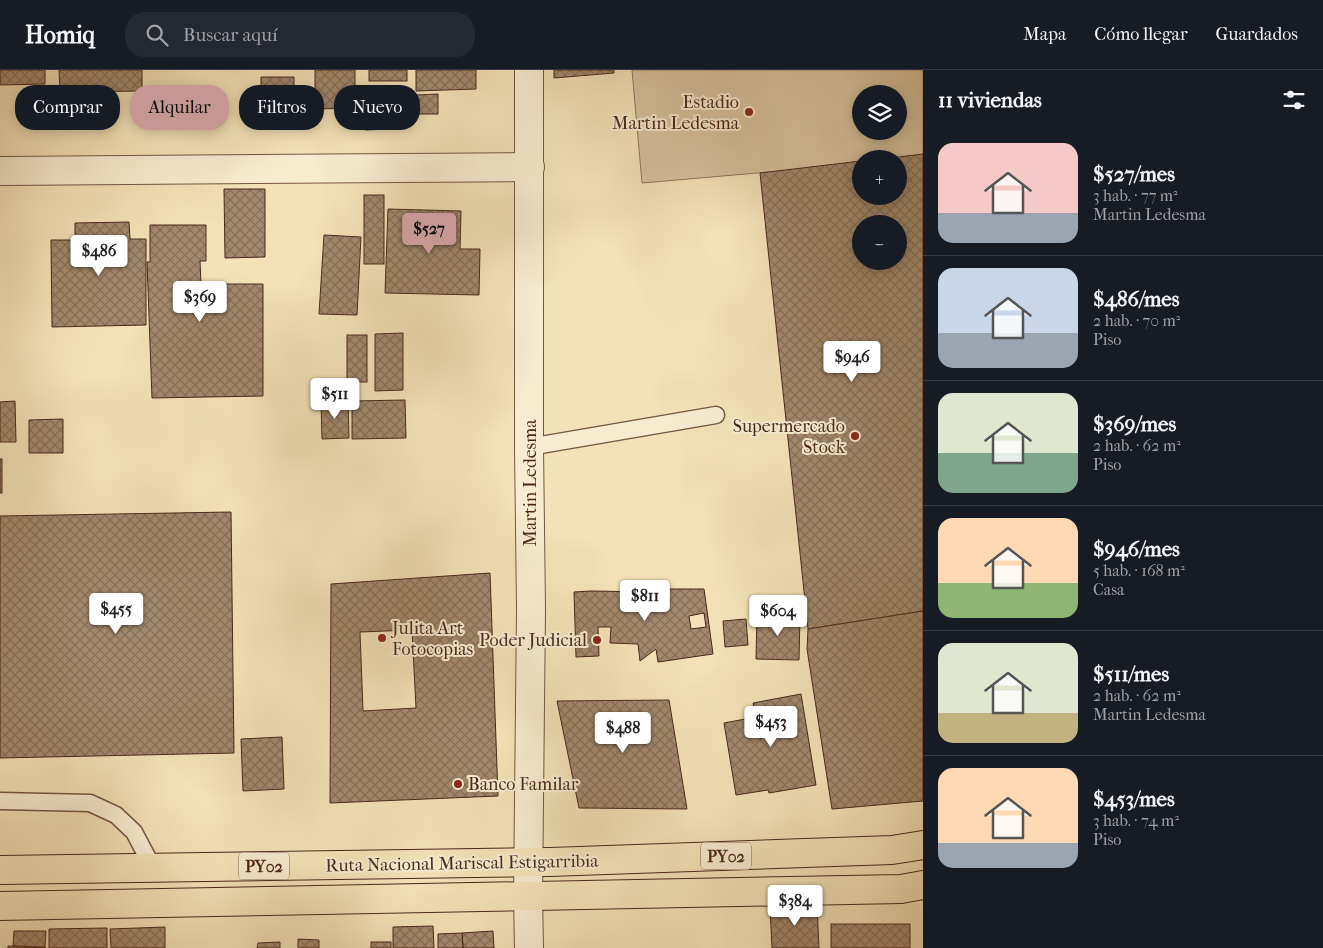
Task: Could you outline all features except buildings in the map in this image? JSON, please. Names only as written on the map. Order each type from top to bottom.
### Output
[{"type":"highway","name":"Ruta Nacional Mariscal Estigarribia","points":[[0,870],[528,862],[892,850],[923,845]]},
{"type":"highway","name":"Ruta Nacional Mariscal Estigarribia","points":[[0,906],[901,889],[923,885]]},
{"type":"street","name":"Martin Ledesma","points":[[529,70],[531,610],[528,862],[529,948]]},
{"type":"street","points":[[0,171],[530,167]]},
{"type":"lane","points":[[529,447],[716,415]]},
{"type":"lane","points":[[0,802],[90,803],[116,815],[134,832],[153,868]]},
{"type":"shaded area","name":"Estadio Martin Ledesma","points":[[632,70],[923,70],[923,158],[907,160],[907,150],[852,150],[852,165],[642,183]]},
{"type":"place","name":"Estadio Martin Ledesma","points":[[749,112]]},
{"type":"place","name":"Supermercado Stock","points":[[855,436]]},
{"type":"place","name":"Julita Art Fotocopias","points":[[382,638]]},
{"type":"place","name":"Poder Judicial","points":[[597,640]]},
{"type":"place","name":"Banco Familar","points":[[458,784]]}]
